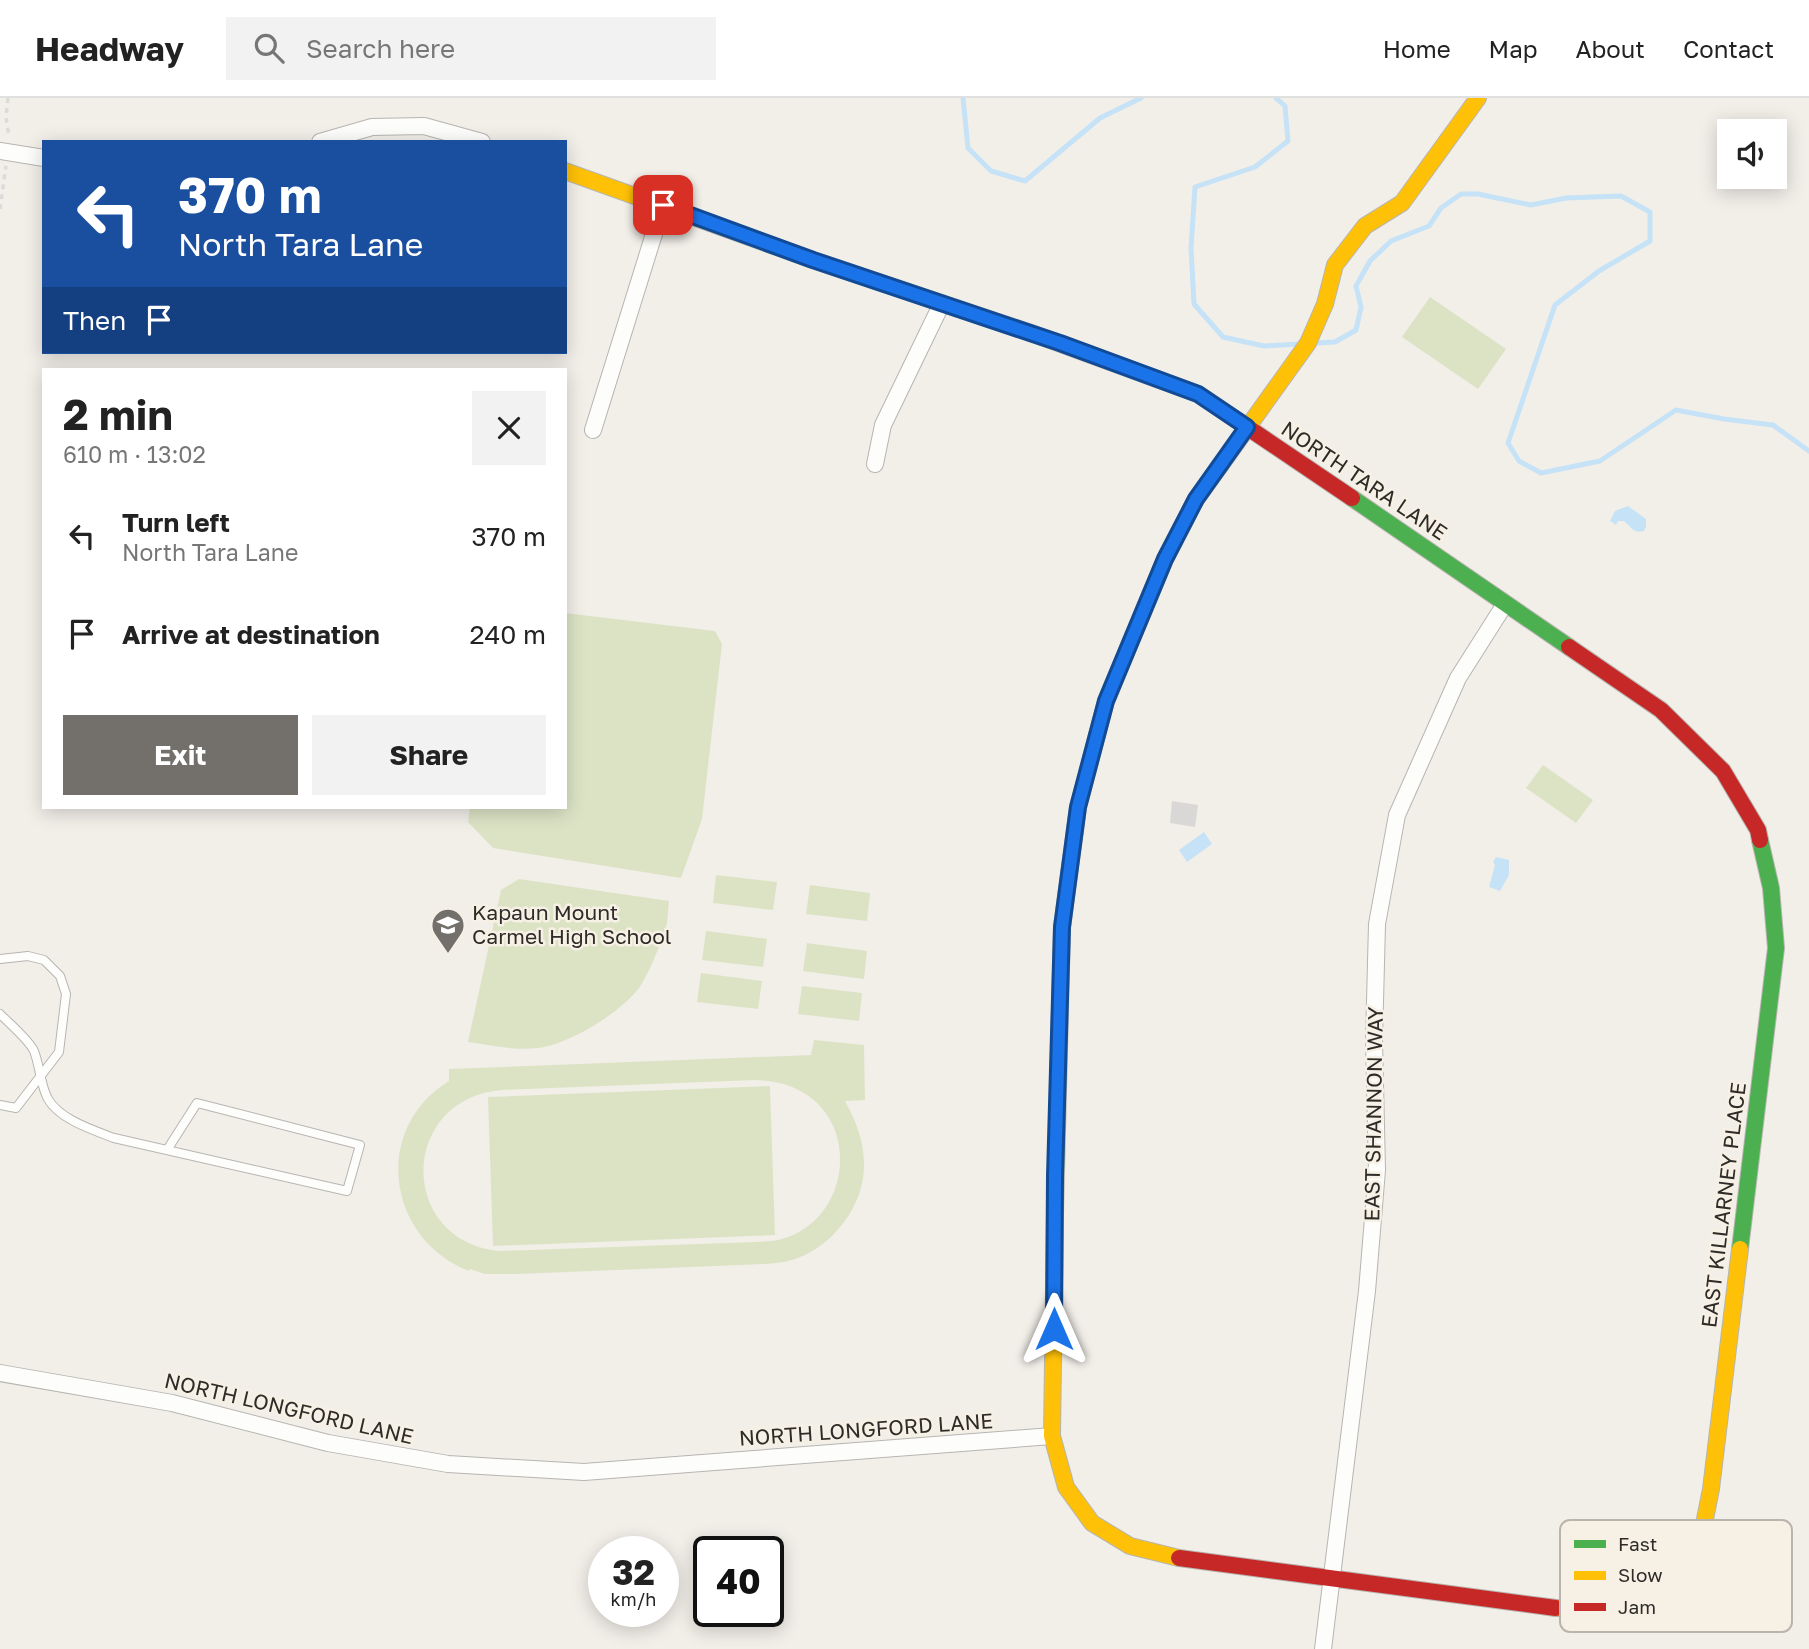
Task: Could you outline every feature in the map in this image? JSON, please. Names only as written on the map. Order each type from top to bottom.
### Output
[{"type":"street","points":[[1332,1579],[1182,1559],[1130,1546],[1092,1523],[1066,1486],[1052,1436],[1062,927],[1078,807],[1106,701],[1165,559],[1196,499],[1308,343],[1325,304],[1335,265],[1364,226],[1402,203],[1478,98]]},
{"type":"street","points":[[327,140],[372,127],[424,126],[475,140]]},
{"type":"street","points":[[0,151],[42,158]]},
{"type":"street","name":"NORTH TARA LANE","points":[[567,172],[1060,343],[1198,394],[1661,710],[1725,773],[1753,822]]},
{"type":"street","points":[[593,430],[663,205]]},
{"type":"street","points":[[876,464],[883,425],[942,303]]},
{"type":"street","name":"EAST SHANNON WAY","points":[[1323,1649],[1367,1291],[1377,1170],[1374,1041],[1377,923],[1397,815],[1458,678],[1505,604]]},
{"type":"street","name":"EAST KILLARNEY PLACE","points":[[1705,1520],[1711,1489],[1776,948],[1771,888],[1758,830],[1753,822]]},
{"type":"street","name":"NORTH LONGFORD LANE","points":[[0,1373],[172,1403],[328,1443],[461,1465],[583,1472],[1052,1436]]},
{"type":"street","name":"EAST KILLARNEY PLACE","points":[[1332,1579],[1560,1609]]},
{"type":"lane","points":[[0,959],[29,956],[44,960],[60,976],[66,994],[59,1052],[16,1108],[0,1105]]},
{"type":"lane","points":[[0,1014],[33,1048],[49,1101],[81,1125],[114,1138],[347,1191],[360,1145],[197,1103],[167,1150]]},
{"type":"green space","points":[[1430,297],[1506,349],[1478,389],[1402,337]]},
{"type":"green space","points":[[567,613],[715,631],[722,644],[702,819],[681,878],[493,848],[468,822],[470,809],[567,809]]},
{"type":"green space","points":[[1543,765],[1593,800],[1576,823],[1526,788]]},
{"type":"green space","points":[[716,875],[777,882],[773,910],[713,903]]},
{"type":"green space","points":[[519,879],[669,901],[665,930],[651,966],[631,998],[579,1034],[551,1045],[529,1049],[468,1042],[501,890]]},
{"type":"green space","points":[[810,885],[870,893],[867,921],[806,914]]},
{"type":"green space","points":[[706,931],[767,939],[763,967],[702,960]]},
{"type":"green space","points":[[807,943],[867,951],[864,979],[803,971]]},
{"type":"green space","points":[[701,973],[762,981],[758,1009],[697,1002]]},
{"type":"green space","points":[[802,986],[862,993],[859,1021],[798,1014]]},
{"type":"green space","points":[[814,1040],[864,1045],[865,1100],[845,1101],[859,1131],[864,1164],[859,1193],[845,1220],[824,1243],[798,1258],[766,1264],[485,1274],[470,1269],[469,1271],[441,1256],[420,1235],[406,1209],[399,1182],[399,1154],[408,1126],[424,1102],[449,1081],[449,1069],[811,1055]],"holes":[[[755,1080],[787,1085],[815,1101],[830,1120],[838,1142],[840,1166],[835,1190],[823,1211],[806,1228],[782,1239],[498,1251],[465,1241],[441,1222],[428,1197],[424,1169],[429,1141],[444,1117],[468,1099],[502,1090]]]},
{"type":"green space","points":[[770,1086],[775,1235],[493,1246],[488,1097]]},
{"type":"water","points":[[1628,506],[1646,519],[1644,531],[1635,531],[1624,521],[1618,521],[1616,525],[1610,521],[1615,511]]},
{"type":"water","points":[[1204,832],[1212,844],[1187,862],[1179,850]]},
{"type":"water","points":[[1496,857],[1509,860],[1509,875],[1500,891],[1489,887]]},
{"type":"building","points":[[1172,801],[1198,805],[1195,827],[1170,823]]},
{"type":"waterway","points":[[963,98],[968,148],[991,171],[1025,181],[1100,118],[1141,98]]},
{"type":"waterway","points":[[1276,98],[1285,106],[1288,141],[1255,167],[1195,187],[1191,248],[1194,304],[1223,337],[1264,346],[1298,344]]},
{"type":"waterway","points":[[1315,343],[1335,342],[1356,330],[1361,307],[1356,286],[1370,261],[1391,241],[1429,226],[1441,208],[1461,194],[1478,194],[1531,205],[1566,198],[1621,196],[1650,212],[1650,241],[1599,271],[1555,305],[1508,443],[1519,461],[1541,473],[1600,461],[1676,410],[1773,425],[1809,451]]},
{"type":"traffic: fast","points":[[1352,498],[1569,647]]},
{"type":"traffic: fast","points":[[1740,1249],[1776,948],[1771,888],[1760,840]]},
{"type":"traffic: fast","points":[[1055,1214],[1062,927],[1070,867]]},
{"type":"traffic: slow","points":[[1220,466],[1308,343],[1325,304],[1335,265],[1365,226],[1402,203],[1478,98]]},
{"type":"traffic: slow","points":[[567,172],[813,260],[1031,333]]},
{"type":"traffic: slow","points":[[1055,1214],[1052,1436],[1066,1487],[1092,1523],[1130,1546],[1179,1558]]},
{"type":"traffic: slow","points":[[1705,1520],[1711,1489],[1740,1249]]},
{"type":"traffic: slow","points":[[1556,1608],[1560,1608]]},
{"type":"traffic: jam","points":[[1031,333],[1198,394],[1352,498]]},
{"type":"traffic: jam","points":[[1070,867],[1078,807],[1106,701],[1165,559],[1196,499],[1220,466]]},
{"type":"traffic: jam","points":[[1569,647],[1661,710],[1723,771],[1758,830],[1760,840]]},
{"type":"traffic: jam","points":[[1179,1558],[1556,1608]]},
{"type":"place","name":"Kapaun Mount Carmel High School","points":[[448,955]]},
{"type":"route","points":[[663,205],[813,260],[1060,343],[1198,394],[1247,427],[1196,499],[1165,559],[1106,701],[1078,807],[1062,927],[1054,1329]]}]
